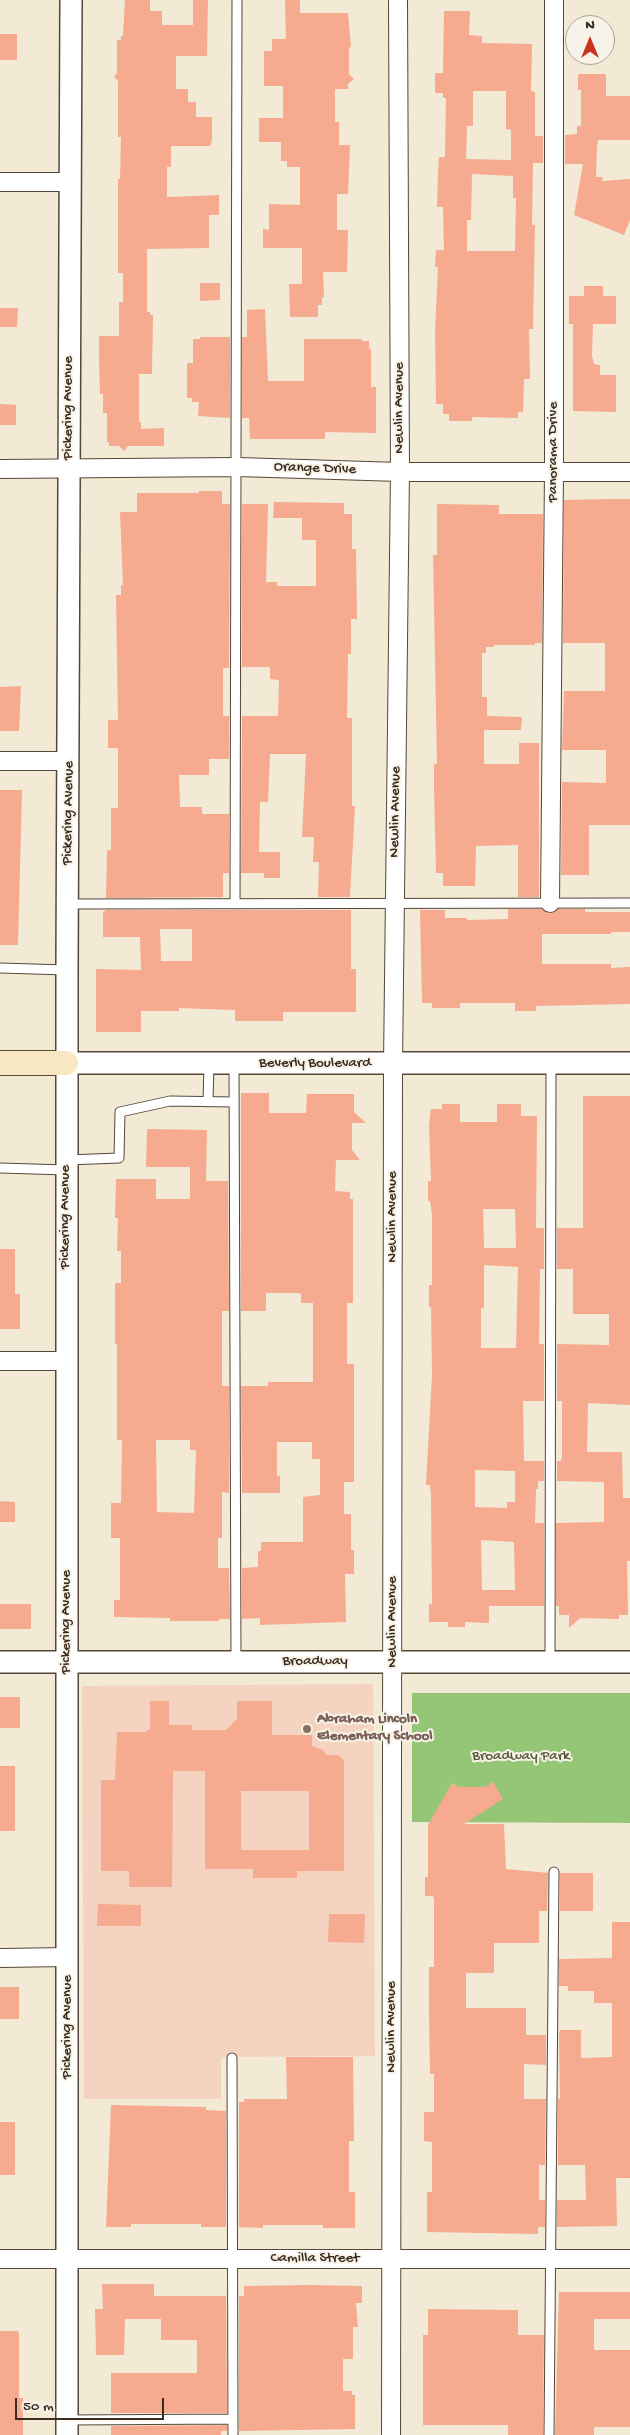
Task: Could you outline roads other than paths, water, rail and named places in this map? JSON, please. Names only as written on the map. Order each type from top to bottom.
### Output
[{"type":"main road","name":"Beverly Boulevard","points":[[0,1063],[66,1063]]},
{"type":"street","name":"Pickering Avenue","points":[[67,2427],[66,1063],[69,761],[71,0]]},
{"type":"street","name":"Newlin Avenue","points":[[391,2435],[393,1064],[400,472],[398,0]]},
{"type":"street","name":"Panorama Drive","points":[[550,903],[554,471],[554,0]]},
{"type":"street","points":[[0,182],[70,182]]},
{"type":"street","name":"Orange Drive","points":[[0,470],[238,467],[400,472],[630,472]]},
{"type":"street","points":[[0,761],[69,761]]},
{"type":"street","name":"Beverly Boulevard","points":[[66,1063],[630,1063]]},
{"type":"street","points":[[0,1361],[67,1361]]},
{"type":"street","name":"Broadway","points":[[0,1662],[630,1662]]},
{"type":"street","points":[[0,1958],[68,1957]]},
{"type":"street","name":"Camilla Street","points":[[0,2259],[630,2260]]},
{"type":"lane","points":[[235,904],[238,467],[237,0]]},
{"type":"lane","points":[[68,904],[630,903]]},
{"type":"lane","points":[[0,968],[67,969]]},
{"type":"lane","points":[[550,1662],[551,1063]]},
{"type":"lane","points":[[208,1102],[209,1064]]},
{"type":"lane","points":[[234,1064],[236,1662]]},
{"type":"lane","points":[[0,1168],[66,1165],[119,1158],[120,1112],[170,1101],[234,1102]]},
{"type":"lane","points":[[549,2435],[554,1872]]},
{"type":"lane","points":[[232,2058],[233,2435]]},
{"type":"lane","points":[[67,2427],[233,2419]]},
{"type":"place","name":"Abraham Lincoln Elementary School","points":[[307,1729]]},
{"type":"park label","name":"Broadway Park","points":[[521,1757]]}]
